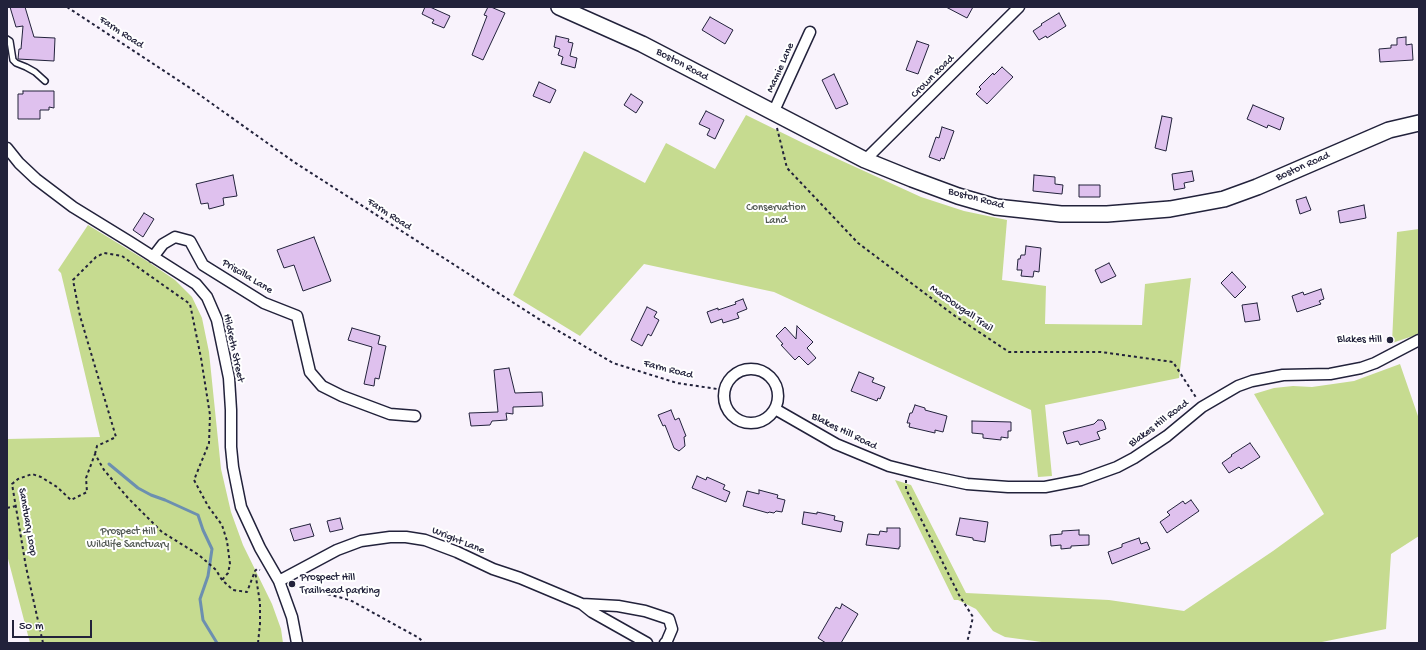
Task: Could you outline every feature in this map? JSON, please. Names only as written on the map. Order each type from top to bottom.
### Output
[{"type":"main road","name":"Boston Road","points":[[559,7],[642,44],[865,160],[912,180],[996,207],[1061,214],[1107,214],[1170,208],[1224,199],[1257,187],[1389,130],[1419,123]]},
{"type":"street","name":"Crown Road","points":[[865,160],[1017,8]]},
{"type":"street","name":"Mamie Lane","points":[[774,113],[810,32]]},
{"type":"street","name":"Hildreth Street","points":[[7,148],[19,163],[36,179],[73,207],[196,284],[211,304],[217,320],[229,378],[231,447],[233,467],[241,507],[260,548],[279,577],[292,617],[297,643]]},
{"type":"street","name":"Priscilla Lane","points":[[153,257],[163,244],[175,236],[190,241],[203,265],[264,302],[297,316],[310,372],[322,386],[342,396],[390,414],[415,416]]},
{"type":"street","name":"Blakes Hill Road","points":[[775,409],[836,444],[866,457],[906,470],[967,484],[991,487],[1027,488],[1063,484],[1100,474],[1134,458],[1167,436],[1202,407],[1238,386],[1268,377],[1299,374],[1330,374],[1361,368],[1376,363],[1419,340]]},
{"type":"street","points":[[747,369],[761,370],[769,375],[777,387],[779,396],[775,409],[767,419],[750,424],[742,422],[734,418],[728,411],[724,399],[724,390],[728,382],[738,372],[747,369]]},
{"type":"street","name":"Wright Lane","points":[[279,577],[337,550],[361,541],[390,537],[406,537],[424,540],[457,552],[493,569],[520,578],[582,604],[592,612],[647,643]]},
{"type":"street","name":"Wright Lane","points":[[582,604],[618,606],[645,610],[669,619],[672,629],[665,643]]},
{"type":"lane","points":[[7,39],[10,41],[13,60],[16,64],[35,72],[45,81]]},
{"type":"path","name":"Farm Road","points":[[67,7],[190,88],[294,162],[538,319],[613,363],[677,382],[724,390]]},
{"type":"path","name":"MacDougall Trail","points":[[774,113],[787,168],[858,243],[955,316],[1009,352],[1101,352],[1173,362],[1202,407]]},
{"type":"path","points":[[222,580],[228,573],[230,564],[227,540],[222,525],[208,506],[194,480],[209,443],[210,415],[201,358],[190,304],[122,256],[104,253],[96,257],[73,280],[80,316],[116,437],[97,446],[95,454],[104,470],[128,498],[162,532],[199,555],[216,570],[222,580],[233,590],[247,592],[255,571]]},
{"type":"path","name":"Sanctuary Loop","points":[[43,643],[26,567],[12,484],[18,479],[32,474],[41,477],[57,487],[71,500],[87,492],[86,478],[95,454]]},
{"type":"path","points":[[906,470],[906,489],[959,595],[973,617],[967,643]]},
{"type":"path","points":[[7,508],[16,506]]},
{"type":"path","points":[[255,571],[257,569],[279,577],[292,584],[350,600],[419,638],[424,643]]},
{"type":"path","points":[[255,571],[260,617],[258,643]]},
{"type":"green space","name":"Conservation Land","points":[[746,115],[805,144],[921,197],[964,211],[1007,220],[1002,280],[1046,286],[1045,324],[1142,325],[1145,284],[1191,278],[1179,378],[1045,405],[1052,476],[1038,477],[1031,410],[774,292],[644,264],[580,336],[513,295],[584,151],[645,183],[666,143],[715,169]]},
{"type":"green space","name":"Prospect Hill Wildlife Sanctuary","points":[[88,225],[175,280],[192,297],[202,318],[209,352],[221,469],[231,512],[243,545],[272,604],[281,629],[283,643],[30,643],[7,555],[7,439],[100,437],[61,273],[58,270]]},
{"type":"green space","points":[[1419,229],[1419,334],[1392,343],[1397,232]]},
{"type":"green space","points":[[1400,364],[1419,419],[1419,536],[1391,554],[1386,629],[1317,643],[1049,643],[1005,637],[993,631],[976,609],[958,600],[954,600],[895,480],[911,485],[966,593],[1109,600],[1184,611],[1273,551],[1324,514],[1254,394],[1274,388],[1293,386],[1312,387],[1354,381]]},
{"type":"building","points":[[10,7],[25,7],[34,37],[55,38],[54,61],[18,59],[19,49],[21,49],[23,26],[16,27]]},
{"type":"building","points":[[425,7],[430,7],[450,16],[444,28],[432,23],[434,20],[422,14]]},
{"type":"building","points":[[488,7],[505,13],[483,60],[472,55],[487,16],[484,15]]},
{"type":"building","points":[[946,7],[973,7],[967,18]]},
{"type":"building","points":[[1059,13],[1066,26],[1047,38],[1046,36],[1039,40],[1033,31],[1042,25],[1041,24]]},
{"type":"building","points":[[710,17],[733,30],[725,44],[702,30]]},
{"type":"building","points":[[556,36],[569,39],[568,42],[573,43],[570,56],[577,58],[575,68],[561,64],[563,57],[558,55],[560,49],[554,47]]},
{"type":"building","points":[[1406,37],[1406,45],[1412,44],[1413,60],[1380,62],[1379,49],[1391,48],[1391,45],[1397,45],[1397,38]]},
{"type":"building","points":[[917,41],[929,45],[918,74],[906,70]]},
{"type":"building","points":[[1002,67],[1013,77],[987,104],[976,94],[981,89],[979,87],[993,73],[994,75]]},
{"type":"building","points":[[834,74],[848,104],[836,109],[822,80]]},
{"type":"building","points":[[539,82],[556,90],[550,103],[533,96]]},
{"type":"building","points":[[23,91],[54,91],[54,108],[49,107],[49,110],[40,110],[40,119],[18,119],[18,94],[23,94]]},
{"type":"building","points":[[631,94],[643,102],[636,113],[624,105]]},
{"type":"building","points":[[1253,105],[1284,118],[1280,130],[1268,125],[1267,128],[1247,119]]},
{"type":"building","points":[[706,111],[724,120],[715,139],[707,135],[710,129],[699,124]]},
{"type":"building","points":[[1162,116],[1172,118],[1166,151],[1155,148]]},
{"type":"building","points":[[942,127],[954,131],[944,159],[941,158],[940,161],[929,157],[936,137],[939,138]]},
{"type":"building","points":[[1192,171],[1194,181],[1184,183],[1185,188],[1174,190],[1172,174]]},
{"type":"building","points":[[233,175],[237,196],[223,198],[224,205],[209,209],[208,203],[201,204],[196,184]]},
{"type":"building","points":[[1034,175],[1055,177],[1055,184],[1063,185],[1062,194],[1033,191]]},
{"type":"building","points":[[1079,185],[1100,185],[1100,197],[1079,197]]},
{"type":"building","points":[[1306,197],[1311,210],[1300,214],[1296,200]]},
{"type":"building","points":[[1364,205],[1366,218],[1340,223],[1338,211]]},
{"type":"building","points":[[144,213],[154,219],[143,237],[133,230]]},
{"type":"building","points":[[314,237],[331,281],[303,291],[294,265],[284,268],[277,250]]},
{"type":"building","points":[[1026,246],[1041,248],[1039,272],[1034,271],[1033,277],[1021,276],[1022,270],[1017,270],[1018,259],[1020,259],[1021,255],[1025,255]]},
{"type":"building","points":[[1109,263],[1116,276],[1101,283],[1095,270]]},
{"type":"building","points":[[1232,272],[1246,287],[1235,298],[1221,283]]},
{"type":"building","points":[[1321,289],[1324,299],[1319,301],[1321,304],[1297,312],[1292,296],[1303,292],[1304,295]]},
{"type":"building","points":[[743,299],[747,309],[737,313],[739,318],[723,323],[722,319],[711,323],[707,312],[736,304],[735,302]]},
{"type":"building","points":[[1257,303],[1260,320],[1245,322],[1242,305]]},
{"type":"building","points":[[647,307],[657,312],[654,317],[659,320],[651,336],[648,334],[642,346],[631,340]]},
{"type":"building","points":[[797,326],[813,342],[807,348],[816,358],[808,365],[799,356],[795,360],[781,345],[783,344],[776,336],[785,327],[796,339]]},
{"type":"building","points":[[352,328],[380,336],[378,344],[386,346],[379,379],[375,378],[374,386],[364,384],[372,347],[348,340]]},
{"type":"building","points":[[509,368],[515,393],[542,392],[543,406],[513,407],[513,414],[506,413],[507,420],[492,421],[490,425],[471,426],[469,413],[498,412],[494,370]]},
{"type":"building","points":[[859,372],[874,378],[872,382],[885,387],[880,399],[878,398],[877,401],[851,391]]},
{"type":"building","points":[[915,405],[925,408],[925,410],[947,416],[943,432],[935,430],[935,433],[909,427],[910,423],[907,423],[910,413],[912,413]]},
{"type":"building","points":[[671,410],[675,420],[679,418],[686,436],[684,437],[685,446],[679,451],[674,448],[665,425],[663,426],[658,415]]},
{"type":"building","points":[[1098,420],[1102,420],[1104,422],[1106,429],[1097,432],[1100,439],[1080,445],[1078,441],[1067,444],[1063,432],[1094,424]]},
{"type":"building","points":[[972,421],[1011,422],[1011,431],[1008,431],[1008,438],[1001,437],[1001,440],[983,438],[983,434],[972,433]]},
{"type":"building","points":[[1250,443],[1260,457],[1241,469],[1239,467],[1229,473],[1222,463],[1232,456],[1231,455]]},
{"type":"building","points":[[697,476],[706,480],[707,477],[725,485],[723,489],[730,492],[726,502],[692,488]]},
{"type":"building","points":[[759,490],[778,495],[777,498],[785,500],[782,512],[776,511],[774,513],[768,513],[743,506],[747,491],[759,494]]},
{"type":"building","points":[[1191,500],[1199,511],[1167,533],[1160,522],[1170,515],[1167,512],[1183,501],[1185,504]]},
{"type":"building","points":[[804,512],[817,514],[817,512],[835,516],[834,520],[843,522],[841,532],[802,524]]},
{"type":"building","points":[[340,518],[343,529],[330,532],[327,521]]},
{"type":"building","points":[[960,518],[988,522],[985,542],[956,535]]},
{"type":"building","points":[[310,524],[314,536],[294,541],[290,529]]},
{"type":"building","points":[[887,528],[900,528],[899,549],[866,545],[868,534],[879,535],[880,531],[887,532]]},
{"type":"building","points":[[1079,530],[1079,535],[1089,535],[1089,545],[1071,546],[1071,548],[1061,549],[1061,545],[1051,546],[1050,535],[1062,534],[1062,531]]},
{"type":"building","points":[[1139,538],[1141,544],[1147,542],[1150,549],[1112,564],[1108,552],[1122,547],[1122,544]]},
{"type":"building","points":[[842,604],[858,614],[841,643],[826,643],[818,638],[836,607],[840,609]]},
{"type":"waterway","points":[[109,464],[138,488],[198,515],[212,549],[208,576],[200,599],[203,620],[217,643]]},
{"type":"place","name":"Blakes Hill","points":[[1390,340]]},
{"type":"place","name":"Prospect Hill Trailhead parking","points":[[292,584]]}]
